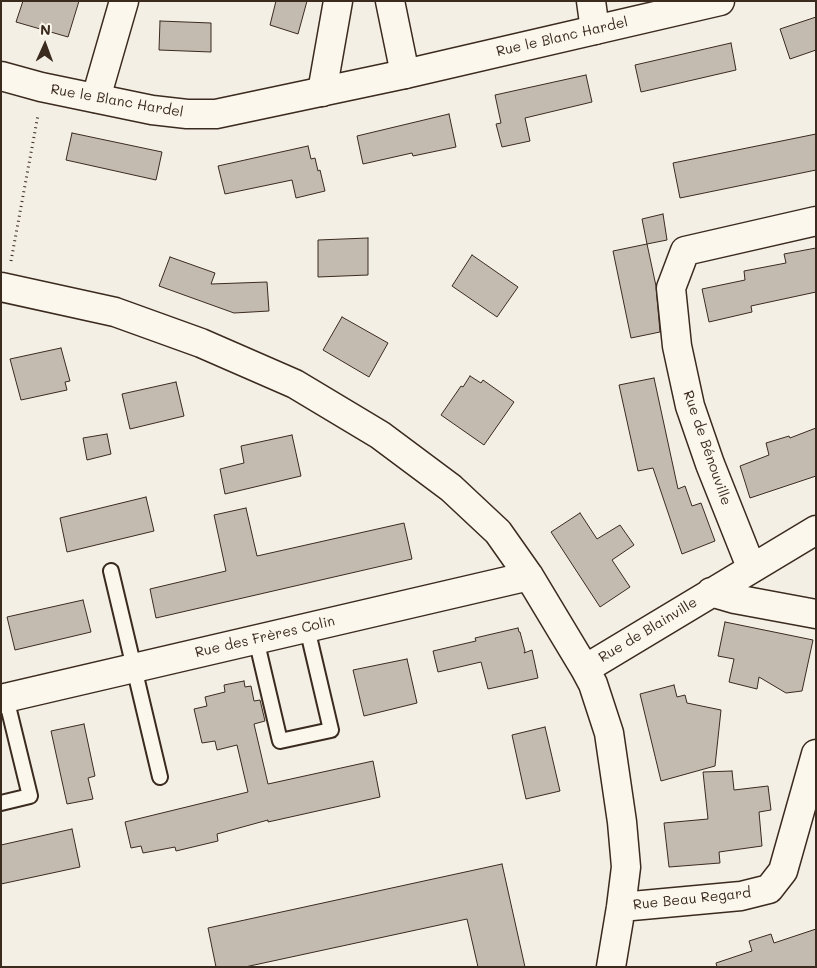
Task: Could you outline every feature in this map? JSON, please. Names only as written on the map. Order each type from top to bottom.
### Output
[{"type":"street","points":[[96,98],[124,1]]},
{"type":"street","points":[[322,92],[338,1]]},
{"type":"street","points":[[390,1],[404,74]]},
{"type":"street","points":[[591,1],[595,30]]},
{"type":"street","name":"Rue le Blanc Hardel","points":[[1,76],[41,87],[152,110],[187,114],[216,114],[404,74],[720,1]]},
{"type":"street","name":"Rue de Bénouville","points":[[751,568],[710,464],[690,406],[677,346],[671,288],[685,252],[816,222]]},
{"type":"street","points":[[6,275],[202,343],[295,384],[380,435],[451,488],[498,532],[530,576],[585,669],[593,684],[609,733],[618,785],[626,868],[622,907],[611,967]]},
{"type":"street","name":"Rue de Blainville","points":[[585,669],[816,530]]},
{"type":"street","name":"Rue des Frères Colin","points":[[4,698],[530,576]]},
{"type":"street","name":"Rue de Blainville","points":[[711,592],[736,599],[816,614]]},
{"type":"street","name":"Rue Beau Regard","points":[[622,907],[741,896],[769,889],[783,871],[816,754]]},
{"type":"lane","points":[[111,571],[160,777]]},
{"type":"lane","points":[[256,640],[280,741],[314,734],[331,730],[307,628]]},
{"type":"lane","points":[[1,803],[30,796],[4,698]]},
{"type":"path","points":[[6,275],[38,111]]},
{"type":"building","points":[[23,1],[79,1],[68,37],[16,22]]},
{"type":"building","points":[[276,1],[307,1],[298,34],[270,25]]},
{"type":"building","points":[[816,17],[816,50],[790,59],[780,29]]},
{"type":"building","points":[[160,21],[211,23],[211,52],[159,50]]},
{"type":"building","points":[[731,43],[736,70],[641,92],[635,65]]},
{"type":"building","points":[[586,75],[592,102],[525,118],[530,141],[502,147],[496,124],[501,123],[495,95]]},
{"type":"building","points":[[449,114],[456,147],[413,156],[412,153],[363,164],[357,136]]},
{"type":"building","points":[[72,133],[162,152],[156,180],[66,160]]},
{"type":"building","points":[[816,134],[816,170],[680,198],[673,163]]},
{"type":"building","points":[[308,146],[311,159],[315,158],[318,171],[320,170],[325,191],[296,198],[292,180],[225,194],[218,166]]},
{"type":"building","points":[[663,214],[667,240],[647,244],[642,219]]},
{"type":"building","points":[[368,238],[368,275],[318,277],[318,240]]},
{"type":"building","points":[[647,244],[656,286],[660,332],[631,338],[613,251]]},
{"type":"building","points":[[816,248],[816,292],[751,306],[752,312],[709,322],[702,289],[745,280],[744,271],[786,263],[784,254]]},
{"type":"building","points":[[472,255],[518,287],[497,317],[452,286]]},
{"type":"building","points":[[170,257],[215,273],[211,284],[267,282],[269,311],[234,313],[159,286]]},
{"type":"building","points":[[342,317],[388,343],[369,377],[323,350]]},
{"type":"building","points":[[61,348],[70,381],[65,382],[67,390],[21,400],[10,359]]},
{"type":"building","points":[[470,376],[481,383],[483,380],[514,402],[484,445],[441,415]]},
{"type":"building","points":[[654,378],[678,489],[685,486],[692,506],[701,503],[715,541],[682,554],[653,468],[638,471],[619,385]]},
{"type":"building","points":[[176,382],[184,416],[130,429],[122,394]]},
{"type":"building","points":[[816,428],[816,476],[750,498],[740,466],[769,455],[766,443],[789,436],[790,438]]},
{"type":"building","points":[[107,434],[111,454],[87,460],[83,438]]},
{"type":"building","points":[[292,435],[301,476],[225,494],[220,469],[244,463],[241,446]]},
{"type":"building","points":[[146,497],[154,531],[67,552],[60,518]]},
{"type":"building","points":[[246,508],[257,556],[404,523],[412,559],[156,618],[150,589],[226,571],[214,515]]},
{"type":"building","points":[[580,513],[597,539],[620,525],[634,545],[612,560],[630,587],[600,607],[551,532]]},
{"type":"building","points":[[83,600],[91,632],[15,650],[7,617]]},
{"type":"building","points":[[725,622],[813,640],[802,691],[786,693],[759,677],[757,689],[729,682],[734,659],[718,656]]},
{"type":"building","points":[[518,628],[524,653],[532,650],[538,678],[488,689],[481,662],[438,672],[433,651],[476,641],[475,638]]},
{"type":"building","points":[[407,659],[417,703],[364,716],[353,670]]},
{"type":"building","points":[[244,681],[245,687],[251,686],[254,701],[260,700],[265,721],[254,724],[268,784],[373,761],[380,797],[268,822],[268,820],[217,834],[218,841],[176,851],[175,847],[143,853],[141,846],[131,848],[125,822],[248,792],[237,745],[217,750],[215,741],[202,743],[194,709],[207,706],[205,697],[225,692],[224,685]]},
{"type":"building","points":[[674,685],[677,697],[685,695],[687,703],[721,710],[715,766],[661,781],[640,694]]},
{"type":"building","points":[[84,724],[95,776],[88,778],[93,799],[67,804],[51,731]]},
{"type":"building","points":[[545,727],[560,791],[526,799],[512,735]]},
{"type":"building","points":[[732,771],[734,790],[768,786],[771,810],[759,812],[762,846],[719,852],[720,863],[669,867],[664,823],[708,819],[703,772]]},
{"type":"building","points":[[72,829],[80,867],[1,884],[1,845]]},
{"type":"building","points":[[502,864],[525,967],[478,967],[467,919],[245,967],[216,967],[208,928]]},
{"type":"building","points":[[816,929],[816,967],[717,967],[716,963],[752,951],[749,941],[771,934],[774,943]]}]
